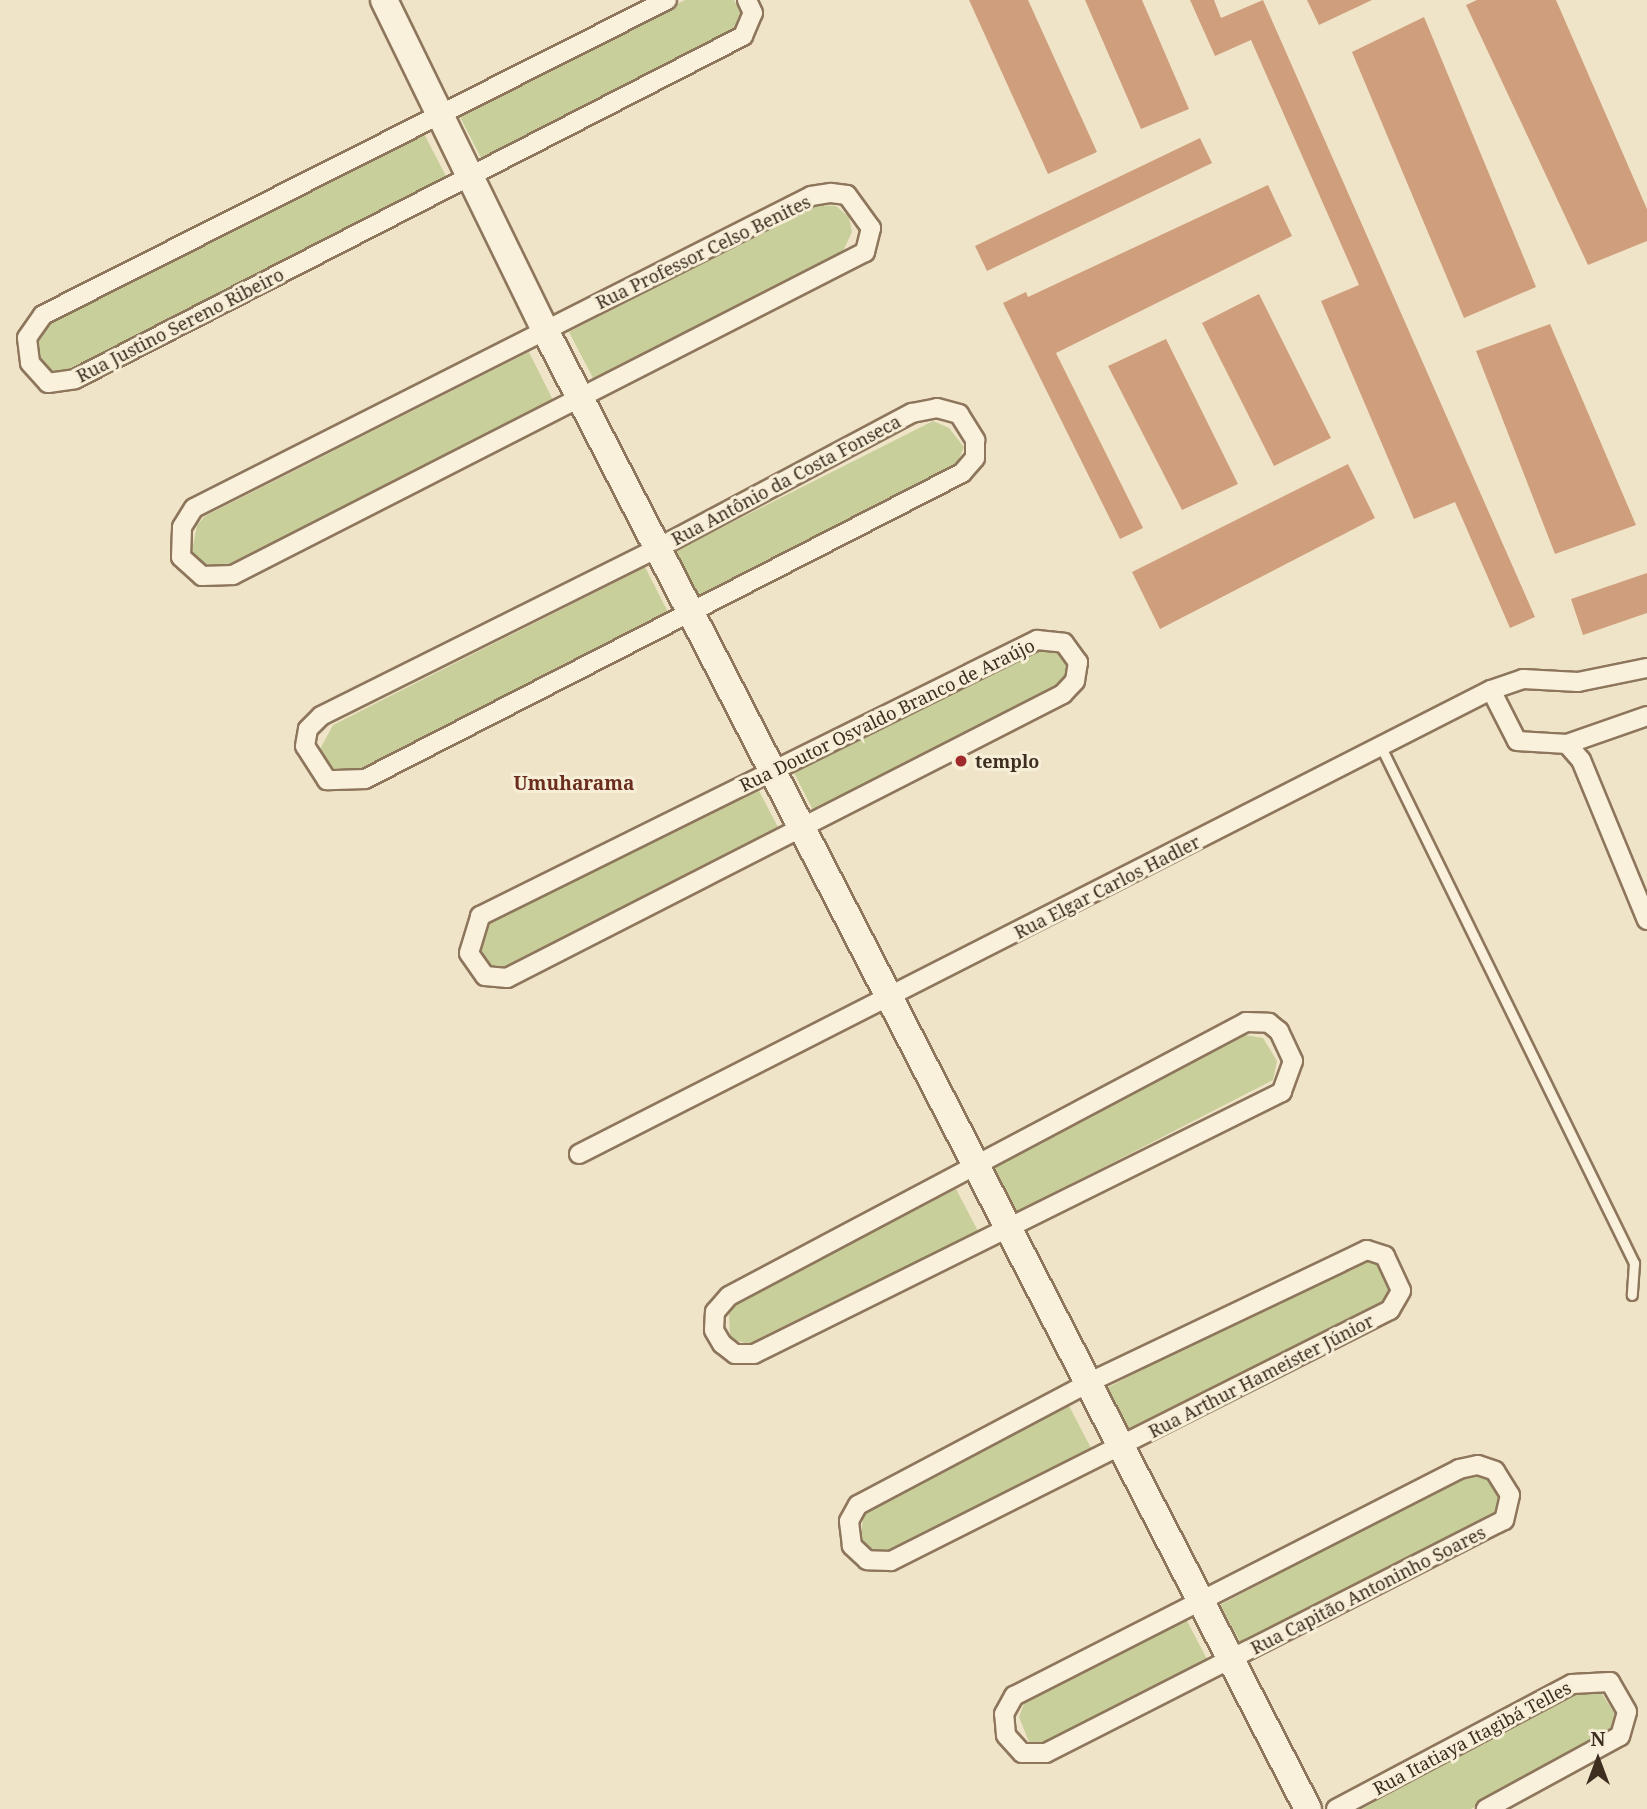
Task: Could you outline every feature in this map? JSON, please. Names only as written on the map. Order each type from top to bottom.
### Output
[{"type":"street","points":[[384,0],[545,330],[1308,1809]]},
{"type":"street","name":"Rua Justino Sereno Ribeiro","points":[[667,0],[442,116],[43,315],[27,338],[30,363],[48,383],[75,379],[743,36],[753,13],[747,0]]},
{"type":"street","name":"Rua Professor Celso Benites","points":[[847,195],[871,228],[865,251],[581,400],[233,575],[202,576],[181,557],[182,527],[194,508],[811,196],[847,195]]},
{"type":"street","name":"Rua Antônio da Costa Fonseca","points":[[937,408],[959,414],[975,440],[975,458],[962,473],[690,611],[365,779],[327,780],[305,746],[308,729],[320,716],[659,548],[912,413],[937,408]]},
{"type":"street","name":"Rua Doutor Osvaldo Branco de Araújo","points":[[1037,640],[1064,643],[1079,662],[1075,681],[1063,694],[803,830],[508,978],[485,975],[469,953],[480,916],[1037,640]]},
{"type":"street","name":"Rua Elgar Carlos Hadler","points":[[579,1154],[890,999],[1491,690],[1523,679],[1578,682],[1647,668]]},
{"type":"street","points":[[1491,690],[1517,741],[1567,744],[1647,716]]},
{"type":"street","points":[[1567,744],[1581,760],[1647,920]]},
{"type":"street","points":[[1247,1021],[1269,1023],[1279,1031],[1293,1061],[1282,1092],[1008,1228],[754,1354],[735,1353],[714,1330],[715,1312],[729,1296],[975,1164],[1247,1021]]},
{"type":"street","name":"Rua Arthur Hameister Júnior","points":[[1367,1250],[1385,1256],[1401,1291],[1390,1311],[1121,1446],[891,1561],[867,1560],[852,1546],[849,1521],[858,1506],[1088,1383],[1352,1253],[1367,1250]]},
{"type":"street","name":"Rua Capitão Antoninho Soares","points":[[1478,1465],[1495,1471],[1510,1495],[1504,1520],[1231,1660],[1046,1753],[1022,1753],[1006,1735],[1003,1714],[1014,1696],[1459,1469],[1478,1465]]},
{"type":"street","name":"Rua Itatiaya Itagibá Telles","points":[[1336,1809],[1572,1684],[1610,1682],[1627,1712],[1620,1735],[1486,1809]]},
{"type":"lane","points":[[1381,747],[1634,1263],[1632,1295]]},
{"type":"green space","points":[[685,0],[734,0],[742,15],[733,32],[482,160],[459,115]]},
{"type":"green space","points":[[422,130],[447,178],[74,372],[50,371],[35,361],[37,342],[51,323]]},
{"type":"green space","points":[[816,205],[836,206],[849,217],[852,232],[843,251],[594,380],[569,332]]},
{"type":"green space","points":[[529,352],[554,402],[230,566],[204,568],[192,551],[197,525],[205,516]]},
{"type":"green space","points":[[933,421],[949,428],[964,447],[954,471],[697,604],[671,553]]},
{"type":"green space","points":[[645,567],[670,616],[361,772],[331,770],[318,753],[333,725]]},
{"type":"green space","points":[[1037,646],[1060,649],[1073,663],[1069,677],[1057,691],[816,816],[794,773]]},
{"type":"green space","points":[[756,785],[780,831],[505,970],[487,967],[477,951],[477,933],[491,920]]},
{"type":"green space","points":[[1245,1035],[1263,1038],[1277,1061],[1273,1080],[1015,1213],[991,1167]]},
{"type":"green space","points":[[956,1189],[979,1233],[757,1346],[730,1339],[729,1313],[739,1300]]},
{"type":"green space","points":[[1358,1255],[1377,1258],[1390,1281],[1386,1300],[1129,1435],[1105,1389]]},
{"type":"green space","points":[[1069,1406],[1092,1450],[892,1553],[871,1553],[860,1541],[864,1512]]},
{"type":"green space","points":[[1472,1472],[1489,1476],[1502,1498],[1495,1519],[1243,1647],[1220,1605]]},
{"type":"green space","points":[[1186,1619],[1208,1661],[1043,1745],[1029,1742],[1019,1717],[1025,1701]]},
{"type":"green space","points":[[1582,1689],[1600,1691],[1615,1714],[1611,1733],[1471,1809],[1362,1809]]},
{"type":"building","points":[[969,0],[1028,0],[1097,152],[1048,174]]},
{"type":"building","points":[[1085,0],[1142,0],[1189,109],[1141,129]]},
{"type":"building","points":[[1190,0],[1214,0],[1221,18],[1263,0],[1535,617],[1510,628],[1455,502],[1414,519],[1321,301],[1359,285],[1251,40],[1215,56]]},
{"type":"building","points":[[1307,0],[1372,0],[1319,25]]},
{"type":"building","points":[[1477,0],[1556,0],[1647,209],[1647,241],[1588,265],[1466,5]]},
{"type":"building","points":[[1424,17],[1536,287],[1464,318],[1352,52]]},
{"type":"building","points":[[1200,138],[1212,163],[987,271],[975,246]]},
{"type":"building","points":[[1268,185],[1292,236],[1056,353],[1143,528],[1120,539],[1003,303],[1026,292],[1028,297]]},
{"type":"building","points":[[1259,294],[1331,438],[1274,466],[1202,323]]},
{"type":"building","points":[[1550,324],[1636,525],[1555,554],[1476,351]]},
{"type":"building","points":[[1166,339],[1238,484],[1182,510],[1108,366]]},
{"type":"building","points":[[1348,464],[1375,518],[1160,629],[1132,572]]},
{"type":"building","points":[[1647,573],[1647,613],[1583,635],[1571,599]]},
{"type":"place","name":"templo","points":[[961,761]]},
{"type":"district","name":"Umuharama","points":[[574,784]]}]
